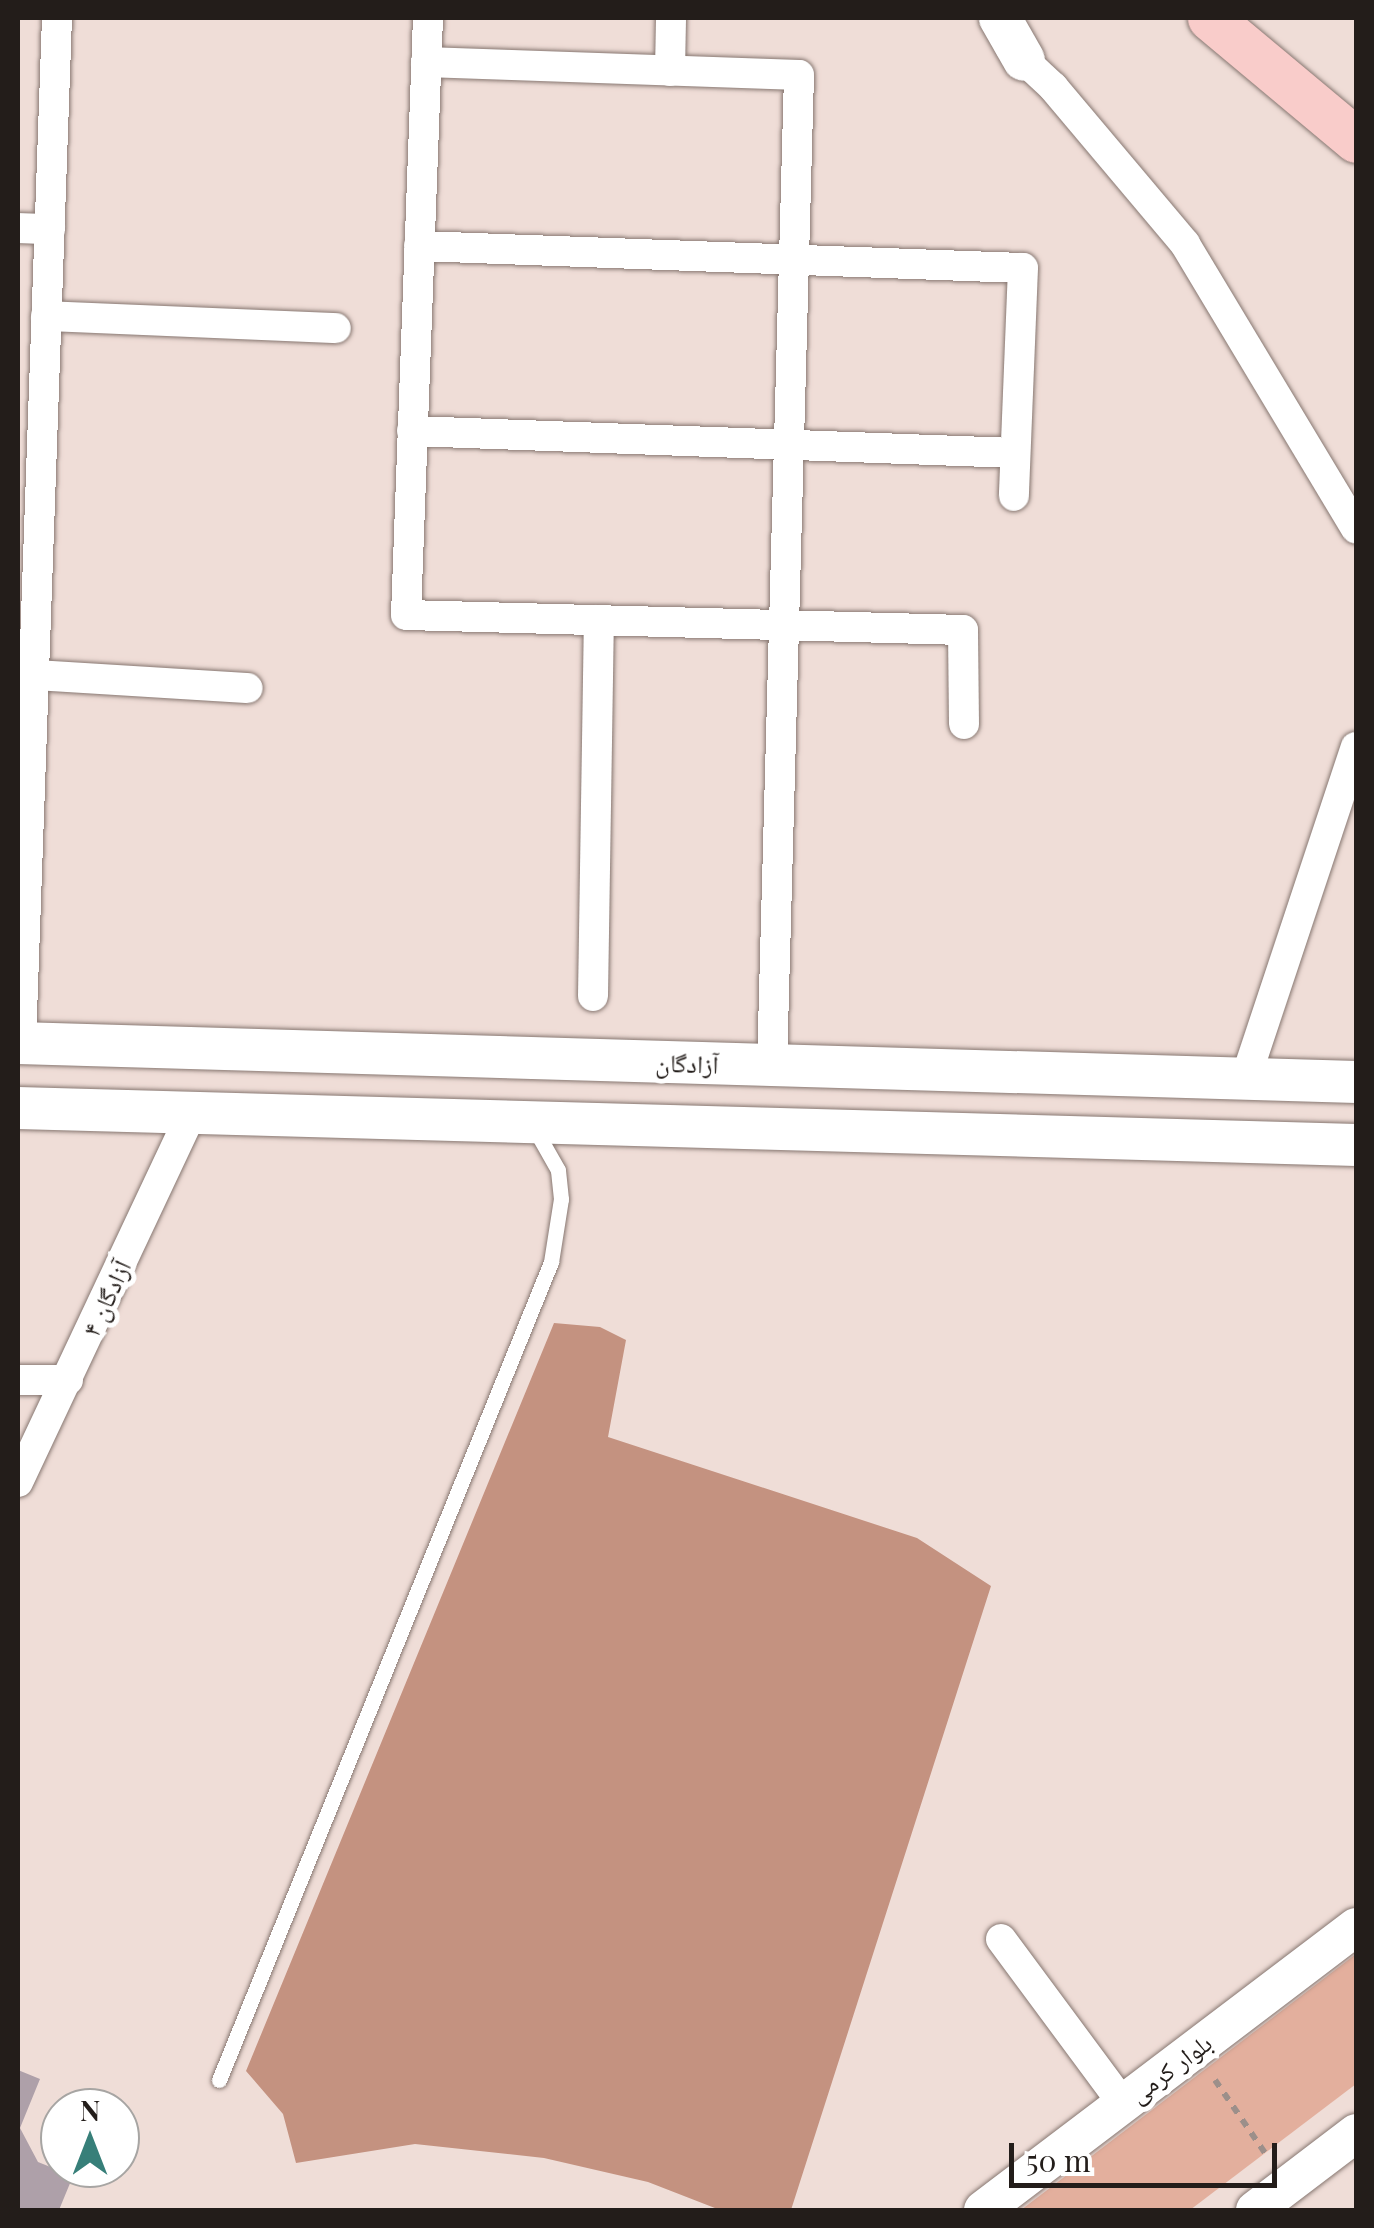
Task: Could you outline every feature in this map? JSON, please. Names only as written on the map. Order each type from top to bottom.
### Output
[{"type":"main road","points":[[1000,18],[1024,60]]},
{"type":"main road","points":[[1210,18],[1356,140]]},
{"type":"main road","points":[[1249,18],[1356,107]]},
{"type":"main road","name":"آزادگان","points":[[19,1044],[1356,1082]]},
{"type":"main road","points":[[360,1118],[361,1054]]},
{"type":"main road","points":[[18,1108],[1356,1146]]},
{"type":"street","points":[[19,1044],[23,835],[34,675],[28,536],[46,316],[57,18]]},
{"type":"street","points":[[428,18],[406,615],[963,630],[964,724]]},
{"type":"street","points":[[670,70],[671,18]]},
{"type":"street","points":[[979,18],[1024,60],[1185,244],[1356,528]]},
{"type":"street","points":[[426,62],[800,75],[772,1066]]},
{"type":"street","points":[[18,228],[50,229]]},
{"type":"street","points":[[419,246],[1022,268],[1014,496]]},
{"type":"street","points":[[46,316],[336,328]]},
{"type":"street","points":[[412,431],[1015,453]]},
{"type":"street","points":[[594,996],[599,620]]},
{"type":"street","points":[[34,675],[248,688]]},
{"type":"street","points":[[1245,1080],[1356,747]]},
{"type":"street","name":"آزادگان ۴","points":[[18,1482],[192,1113]]},
{"type":"street","points":[[18,1380],[68,1380]]},
{"type":"street","name":"بلوار کرمی","points":[[983,2210],[1356,1926]]},
{"type":"street","points":[[1001,1940],[1123,2104]]},
{"type":"street","points":[[1256,2210],[1356,2133]]},
{"type":"lane","points":[[219,2080],[551,1262],[561,1198],[558,1170],[531,1122]]},
{"type":"path","points":[[1194,2050],[1287,2186]]},
{"type":"shaded area","points":[[554,1323],[600,1327],[626,1340],[608,1437],[917,1538],[991,1586],[791,2210],[720,2210],[648,2182],[544,2158],[415,2144],[296,2163],[283,2114],[246,2071]]},
{"type":"shaded area","points":[[1356,1954],[1356,2084],[1190,2210],[1021,2210]]},
{"type":"building","points":[[18,2070],[40,2079],[20,2128],[40,2163],[40,2188],[68,2188],[59,2210],[18,2210]]}]
